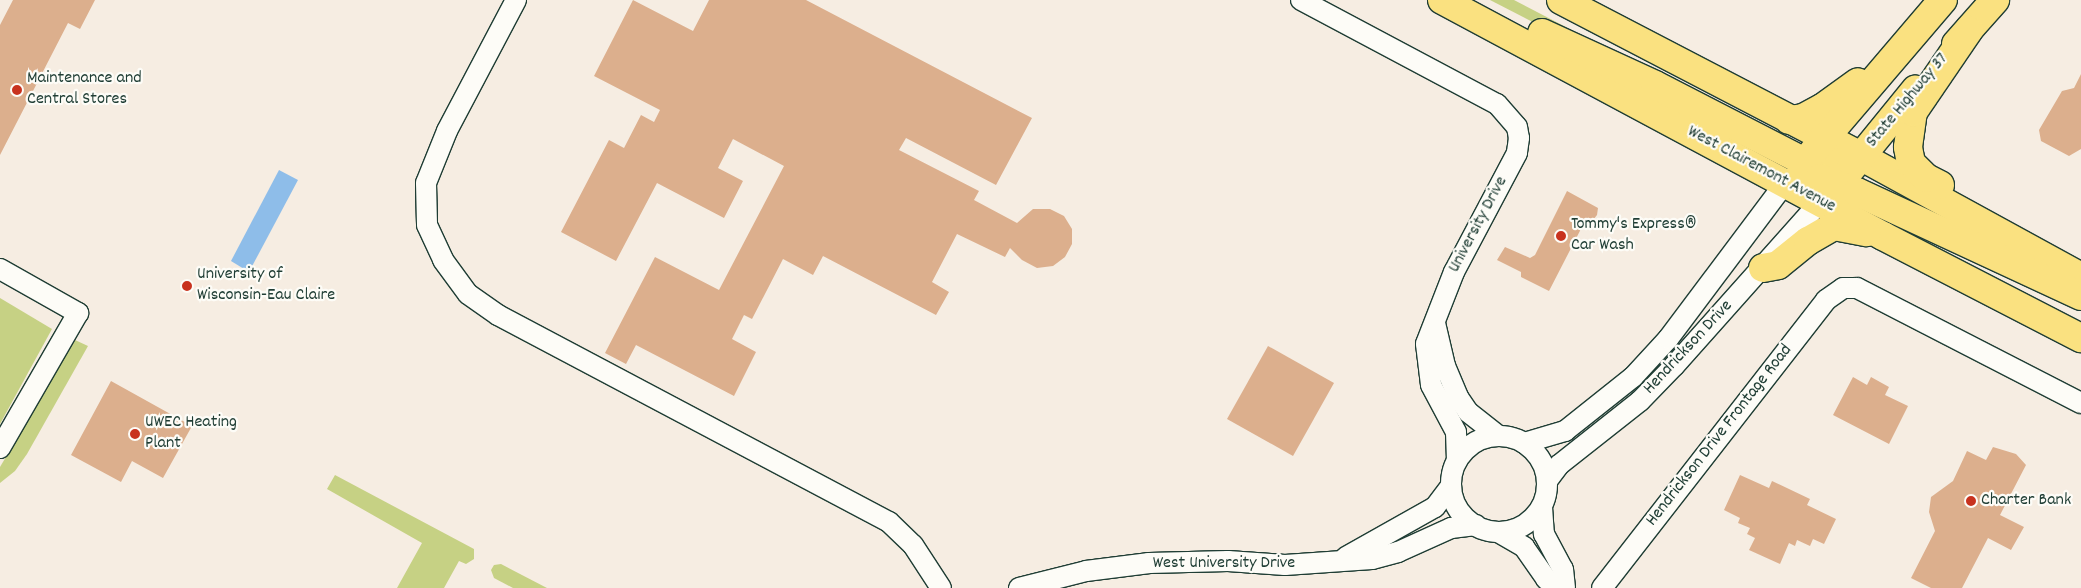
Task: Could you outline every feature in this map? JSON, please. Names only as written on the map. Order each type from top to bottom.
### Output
[{"type":"main road","name":"West Clairemont Avenue","points":[[1442,0],[1785,183],[1828,193],[1883,236],[2081,338]]},
{"type":"main road","points":[[1474,0],[1655,85],[1803,161],[1834,164],[1862,157]]},
{"type":"main road","points":[[1561,0],[1862,157],[2081,277]]},
{"type":"main road","points":[[1789,120],[1816,111],[1852,88],[1930,0]]},
{"type":"main road","points":[[1785,183],[1803,161],[1826,139],[1943,0]]},
{"type":"main road","name":"State Highway 37","points":[[1828,193],[1862,157],[1995,0]]},
{"type":"main road","points":[[1969,30],[1913,112],[1908,147],[1911,163],[1926,178],[2024,230],[2081,273]]},
{"type":"main road","points":[[1828,193],[2081,296]]},
{"type":"main road","points":[[1763,268],[1778,265],[1808,241],[1834,226],[1883,236]]},
{"type":"street","points":[[516,0],[447,131],[426,183],[427,226],[443,260],[468,294],[498,314],[889,522],[913,545],[940,588]]},
{"type":"street","name":"University Drive","points":[[1301,0],[1497,104],[1517,127],[1517,153],[1454,272],[1426,344],[1428,372],[1437,400],[1456,432],[1457,460]]},
{"type":"street","name":"Hendrickson Drive","points":[[1524,442],[1565,431],[1633,376],[1705,292],[1785,183]]},
{"type":"street","name":"Hendrickson Drive","points":[[1548,481],[1559,464],[1640,401],[1763,268],[1828,193]]},
{"type":"street","points":[[0,269],[78,313],[0,448]]},
{"type":"street","name":"Hendrickson Drive Frontage Road","points":[[1602,588],[1826,300],[1843,288],[1857,288],[2081,403]]},
{"type":"street","points":[[1435,323],[1445,366],[1458,397],[1468,412],[1497,435],[1524,442],[1536,452],[1548,481],[1542,507],[1544,534],[1562,569],[1565,588]]},
{"type":"street","points":[[1497,435],[1469,447],[1457,460],[1451,486],[1462,514],[1476,525],[1500,533],[1524,548],[1546,579],[1559,588]]},
{"type":"street","name":"West University Drive","points":[[1342,559],[1436,507],[1451,486]]},
{"type":"street","points":[[1500,533],[1517,528],[1542,507]]},
{"type":"street","name":"West University Drive","points":[[1019,588],[1086,571],[1148,563],[1228,561],[1285,565],[1342,559],[1372,559],[1398,552],[1451,528],[1476,525]]},
{"type":"green space","points":[[1490,0],[1514,0],[1593,41],[1548,30]]},
{"type":"green space","points":[[0,298],[52,329],[0,424]]},
{"type":"green space","points":[[75,340],[88,346],[27,454],[15,471],[0,483],[0,467]]},
{"type":"green space","points":[[335,475],[474,549],[474,559],[466,564],[459,561],[444,588],[397,588],[422,543],[327,489]]},
{"type":"green space","points":[[501,564],[547,588],[513,588],[494,578],[491,570],[494,565]]},
{"type":"water","points":[[279,170],[298,180],[249,272],[231,261]]},
{"type":"building","name":"Maintenance and Central Stores","points":[[13,0],[95,0],[80,29],[68,23],[0,155],[0,25]]},
{"type":"building","points":[[633,0],[693,31],[709,0],[806,0],[1032,118],[996,185],[906,138],[899,150],[979,191],[974,200],[1017,223],[1033,209],[1050,209],[1064,216],[1072,229],[1072,244],[1065,257],[1053,266],[1037,268],[1022,260],[1010,248],[1005,257],[957,234],[932,282],[949,292],[936,315],[823,256],[813,275],[783,259],[752,319],[744,315],[732,339],[756,352],[734,396],[636,345],[626,364],[605,353],[655,257],[719,290],[784,166],[733,139],[718,168],[743,181],[724,218],[657,183],[616,261],[561,232],[609,140],[624,148],[641,115],[654,122],[660,110],[594,76]]},
{"type":"building","points":[[2081,74],[2081,149],[2069,156],[2041,141],[2039,130],[2062,91],[2074,88]]},
{"type":"building","name":"Tommy's Express® Car Wash","points":[[1567,191],[1598,208],[1597,215],[1589,225],[1584,223],[1549,291],[1521,277],[1521,272],[1497,260],[1505,247],[1530,258],[1535,255]]},
{"type":"building","points":[[1268,346],[1334,383],[1293,456],[1227,419]]},
{"type":"building","points":[[1853,377],[1867,385],[1871,377],[1889,387],[1885,395],[1908,406],[1889,444],[1833,415]]},
{"type":"building","name":"UWEC Heating Plant","points":[[111,381],[192,426],[163,478],[132,461],[121,482],[71,455]]},
{"type":"building","points":[[1993,447],[2016,454],[2026,465],[2000,515],[2024,527],[2011,550],[1988,538],[1962,588],[1931,588],[1911,578],[1935,531],[1929,512],[1931,497],[1953,481],[1967,451],[1986,460]]},
{"type":"building","points":[[1740,475],[1769,488],[1772,481],[1810,499],[1807,505],[1836,519],[1824,544],[1813,539],[1810,546],[1797,540],[1795,546],[1789,543],[1780,564],[1749,550],[1755,538],[1747,534],[1750,528],[1738,523],[1740,518],[1724,510]]},
{"type":"place","name":"Maintenance and Central Stores","points":[[17,90]]},
{"type":"place","name":"Tommy's Express® Car Wash","points":[[1561,236]]},
{"type":"place","name":"University of Wisconsin-Eau Claire","points":[[187,286]]},
{"type":"place","name":"UWEC Heating Plant","points":[[135,434]]},
{"type":"place","name":"Charter Bank","points":[[1971,501]]}]
